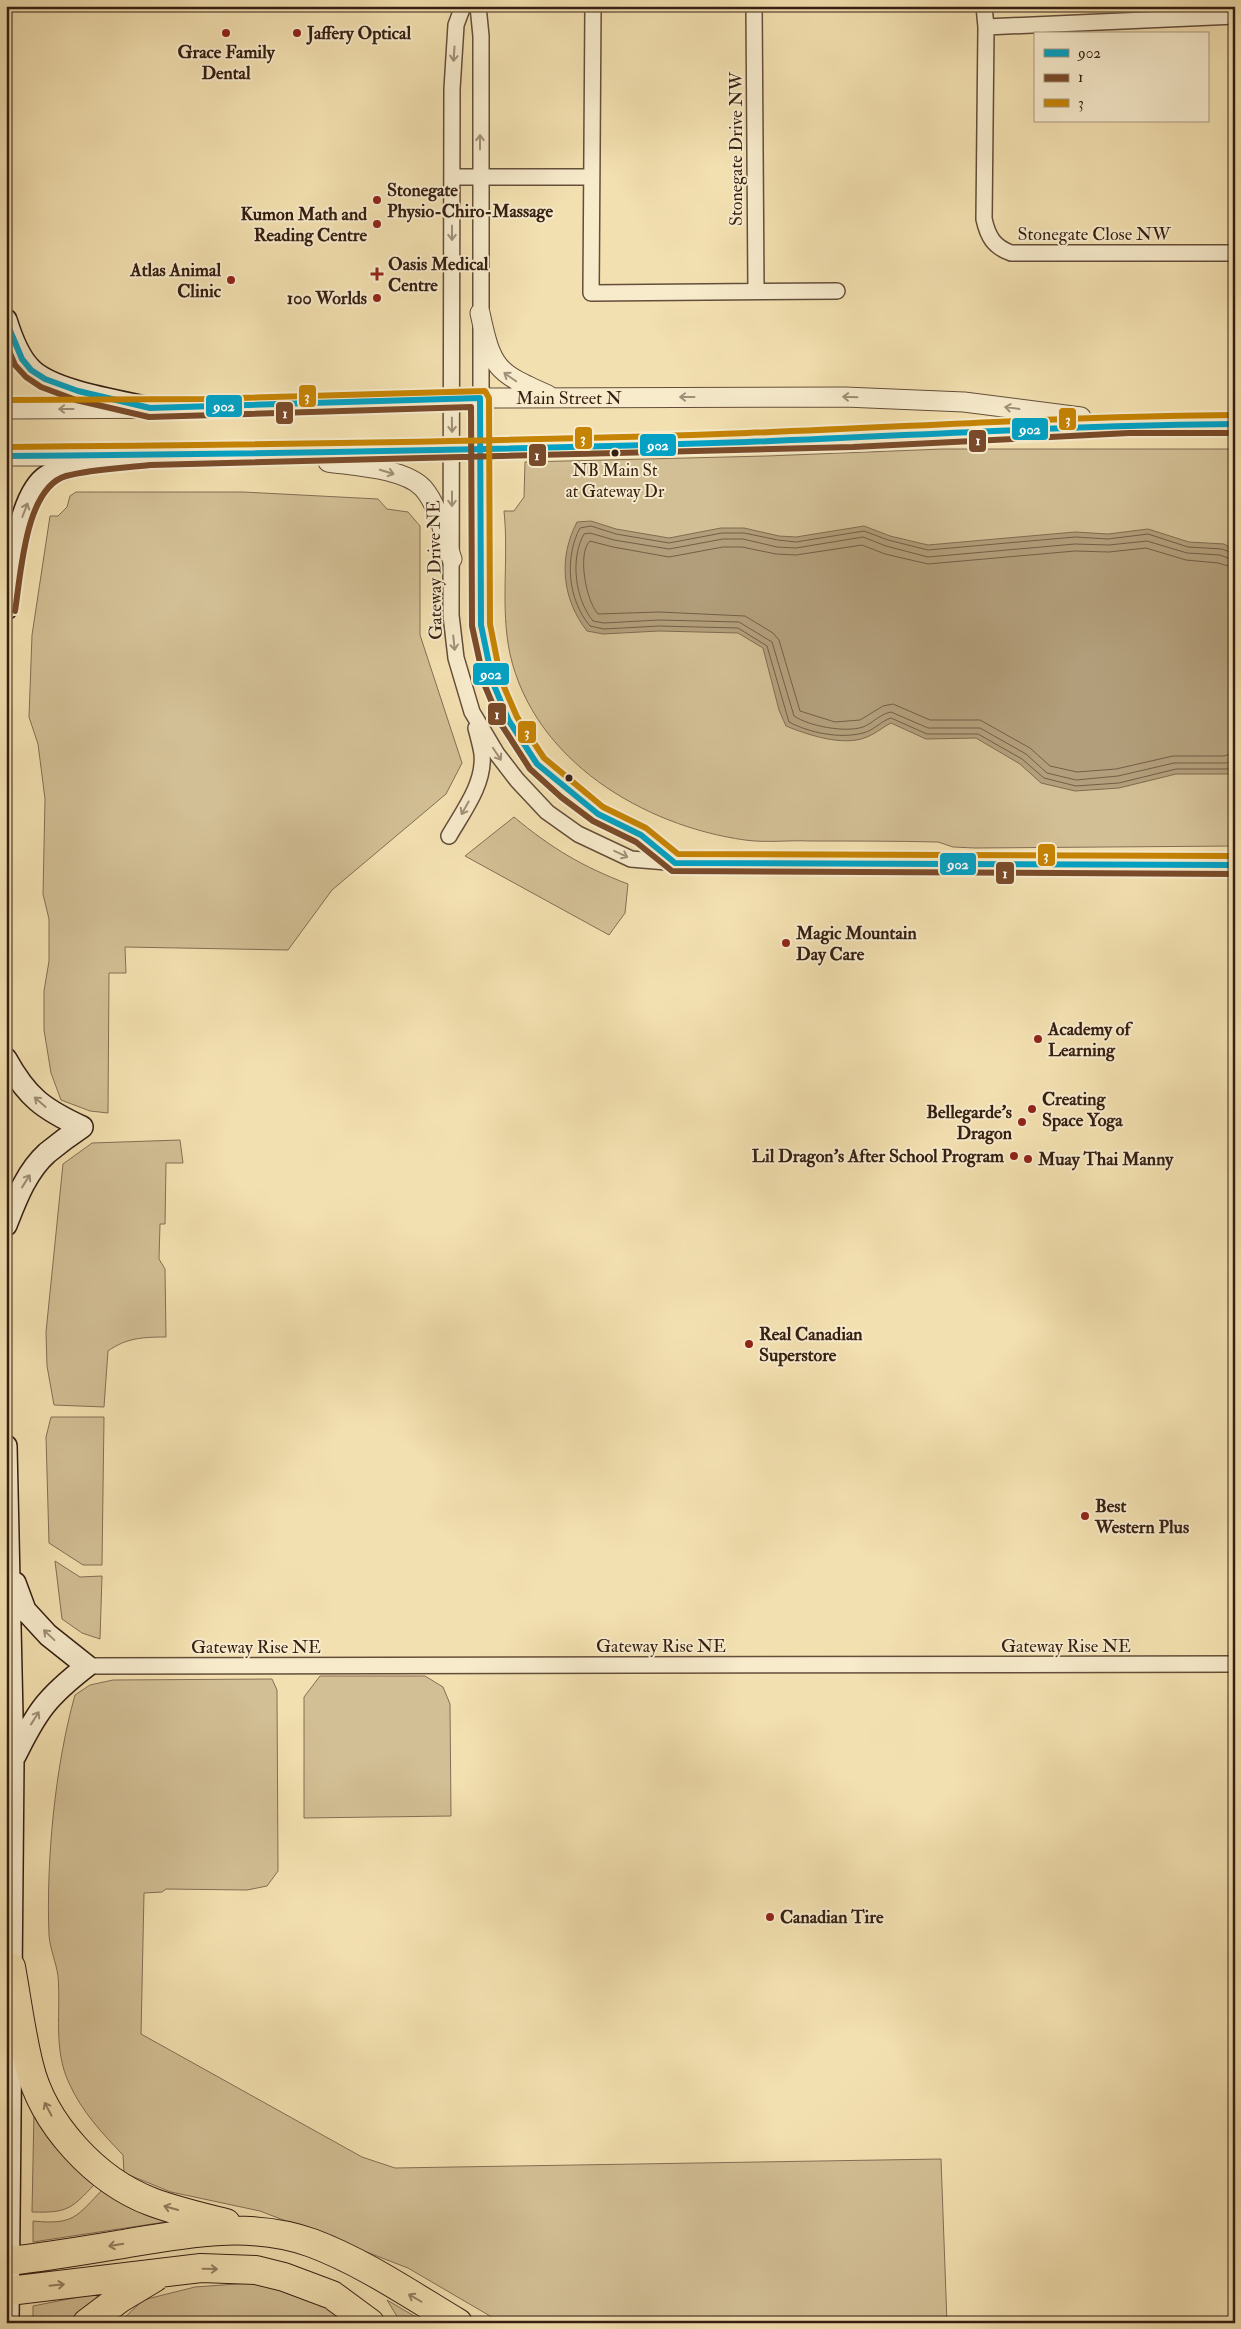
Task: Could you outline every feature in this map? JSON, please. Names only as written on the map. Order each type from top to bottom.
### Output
[{"type":"highway","points":[[11,1968],[29,2067],[48,2112],[78,2153],[129,2191],[152,2202],[252,2231],[293,2238],[341,2256],[458,2323]]},
{"type":"highway","points":[[8,2261],[207,2231],[252,2231]]},
{"type":"highway","points":[[7,2291],[201,2268],[256,2270],[284,2276],[332,2295],[370,2323]]},
{"type":"highway","points":[[87,2323],[120,2299],[162,2274]]},
{"type":"main road","points":[[6,320],[22,359],[31,370],[45,379],[78,391],[150,408]]},
{"type":"main road","points":[[6,609],[23,514],[33,491],[46,476],[63,468],[149,456]]},
{"type":"main road","points":[[6,1059],[20,1084],[42,1105],[57,1115],[82,1127],[46,1154],[35,1166],[18,1195],[6,1225]]},
{"type":"main road","points":[[6,1446],[13,1761],[8,2323]]},
{"type":"main road","points":[[10,1569],[25,1610],[48,1635],[87,1666],[57,1689],[44,1704],[32,1721],[13,1761]]},
{"type":"street","points":[[452,399],[452,80],[456,25],[463,6]]},
{"type":"street","points":[[478,6],[481,36],[481,625],[493,683],[509,721],[537,764],[598,814],[641,836],[675,864]]},
{"type":"street","points":[[593,6],[591,293],[838,291]]},
{"type":"street","name":"Stonegate Drive NW","points":[[754,6],[756,291]]},
{"type":"street","name":"Stonegate Close NW","points":[[984,6],[986,27],[984,220],[987,231],[1000,249],[1011,253],[1235,253]]},
{"type":"street","points":[[986,27],[1235,16]]},
{"type":"street","points":[[452,177],[591,177]]},
{"type":"street","points":[[480,314],[491,357],[501,370],[518,382],[554,398]]},
{"type":"street","name":"Main Street N","points":[[6,409],[150,408],[480,398],[845,397],[964,402],[1130,424]]},
{"type":"street","name":"Gateway Drive NE","points":[[452,399],[451,615],[456,658],[472,712],[497,754],[517,780],[547,812],[578,834],[631,858],[675,864],[1235,865]]},
{"type":"street","name":"Main Street N","points":[[6,456],[149,456],[452,450],[853,438],[1130,424],[1235,424]]},
{"type":"street","points":[[270,454],[382,470],[410,480],[423,488],[432,502],[452,560]]},
{"type":"street","points":[[449,836],[474,791],[480,774],[482,755],[472,712]]},
{"type":"street","name":"Gateway Rise NE","points":[[87,1666],[1235,1664]]},
{"type":"shaded area","points":[[943,449],[1235,449],[1235,846],[975,848],[953,847],[938,842],[745,840],[707,832],[669,820],[633,803],[599,782],[568,756],[543,726],[523,692],[510,654],[507,636],[504,511],[514,511],[524,497],[525,462],[767,456]]},
{"type":"shaded area","points":[[76,492],[243,492],[378,499],[387,509],[408,512],[420,526],[420,635],[462,763],[446,794],[332,890],[288,950],[125,947],[126,973],[109,973],[108,1113],[90,1111],[61,1100],[51,1073],[44,1030],[44,991],[49,961],[49,919],[43,894],[45,799],[38,744],[29,717],[32,635],[50,516],[58,516],[67,507],[70,496]]},
{"type":"shaded area","points":[[514,817],[568,856],[596,871],[628,884],[625,913],[609,935],[465,856]]},
{"type":"shaded area","points":[[180,1140],[183,1163],[166,1163],[165,1224],[160,1224],[159,1259],[165,1269],[166,1337],[135,1339],[121,1343],[108,1351],[104,1407],[54,1405],[47,1366],[46,1332],[63,1164],[92,1143]]},
{"type":"shaded area","points":[[51,1417],[104,1417],[102,1565],[83,1565],[49,1543],[46,1437]]},
{"type":"shaded area","points":[[55,1561],[80,1577],[102,1576],[100,1639],[82,1633],[62,1619]]},
{"type":"shaded area","points":[[320,1676],[425,1676],[443,1687],[450,1704],[451,1816],[304,1818],[304,1697]]},
{"type":"shaded area","points":[[272,1679],[277,1690],[278,1871],[267,1886],[247,1890],[166,1889],[162,1892],[144,1893],[141,2034],[362,2157],[395,2168],[941,2159],[947,2323],[502,2323],[408,2268],[260,2211],[171,2192],[124,2173],[123,2155],[93,2122],[74,2094],[64,2070],[59,2044],[58,1976],[49,1935],[49,1876],[57,1783],[75,1695],[90,1685],[113,1680]]},
{"type":"shaded area","points":[[34,2112],[67,2160],[95,2184],[74,2204],[54,2212],[32,2212]]},
{"type":"shaded area","points":[[103,2189],[165,2222],[33,2242],[33,2221],[57,2222],[73,2217]]},
{"type":"shaded area","points":[[250,2283],[302,2292],[358,2323],[119,2323],[143,2300],[195,2287]]},
{"type":"shaded area","points":[[99,2293],[95,2301],[69,2323],[33,2323],[33,2306]]},
{"type":"shaded area","points":[[387,2300],[426,2323],[401,2323]]},
{"type":"water","points":[[591,521],[616,529],[669,538],[721,528],[744,528],[779,536],[796,537],[864,526],[890,536],[928,545],[1075,532],[1108,534],[1148,529],[1189,542],[1224,544],[1235,550],[1235,771],[1230,774],[1176,774],[1119,788],[1075,791],[1041,783],[1020,764],[976,738],[926,739],[891,723],[867,737],[848,741],[826,739],[786,726],[779,710],[763,648],[738,633],[659,631],[603,634],[587,631],[572,606],[568,592],[565,564],[571,536],[577,522]]},
{"type":"transit line","name":"902","points":[[6,321],[22,359],[31,370],[45,379],[78,391],[150,408],[480,398]]},
{"type":"transit line","name":"1","points":[[6,344],[15,365],[26,377],[41,387],[76,400],[149,417],[471,407],[472,626],[485,686],[501,724],[530,769],[561,797],[593,821],[636,842],[672,871],[1235,874]]},
{"type":"transit line","name":"3","points":[[6,400],[204,399],[485,391],[489,398],[490,624],[501,680],[517,717],[544,758],[603,807],[646,828],[678,854],[1235,856]]},
{"type":"transit line","name":"902","points":[[480,398],[481,625],[493,683],[509,721],[537,764],[598,814],[641,835],[675,863],[1235,865]]},
{"type":"transit line","name":"3","points":[[6,447],[562,439],[1113,417],[1235,415]]},
{"type":"transit line","name":"902","points":[[6,456],[562,447],[747,442],[1113,426],[1235,424]]},
{"type":"transit line","name":"1","points":[[15,611],[23,555],[33,514],[52,484],[66,476],[86,472],[150,465],[853,447],[1129,433],[1235,433]]},
{"type":"place","name":"Grace Family Dental","points":[[226,33]]},
{"type":"place","name":"Jaffery Optical","points":[[297,33]]},
{"type":"place","name":"Stonegate Physio-Chiro-Massage","points":[[377,200]]},
{"type":"place","name":"Kumon Math and Reading Centre","points":[[377,224]]},
{"type":"place","name":"Oasis Medical Centre","points":[[377,274]]},
{"type":"place","name":"Atlas Animal Clinic","points":[[231,280]]},
{"type":"place","name":"100 Worlds","points":[[377,298]]},
{"type":"place","name":"NB Main St at Gateway Dr","points":[[615,453]]},
{"type":"place","name":"Magic Mountain Day Care","points":[[786,943]]},
{"type":"place","name":"Academy of Learning","points":[[1038,1039]]},
{"type":"place","name":"Creating Space Yoga","points":[[1032,1109]]},
{"type":"place","name":"Bellegarde's Dragon","points":[[1022,1122]]},
{"type":"place","name":"Lil Dragon's After School Program","points":[[1014,1156]]},
{"type":"place","name":"Muay Thai Manny","points":[[1028,1159]]},
{"type":"place","name":"Real Canadian Superstore","points":[[749,1344]]},
{"type":"place","name":"Best Western Plus","points":[[1085,1516]]},
{"type":"place","name":"Canadian Tire","points":[[770,1917]]}]
